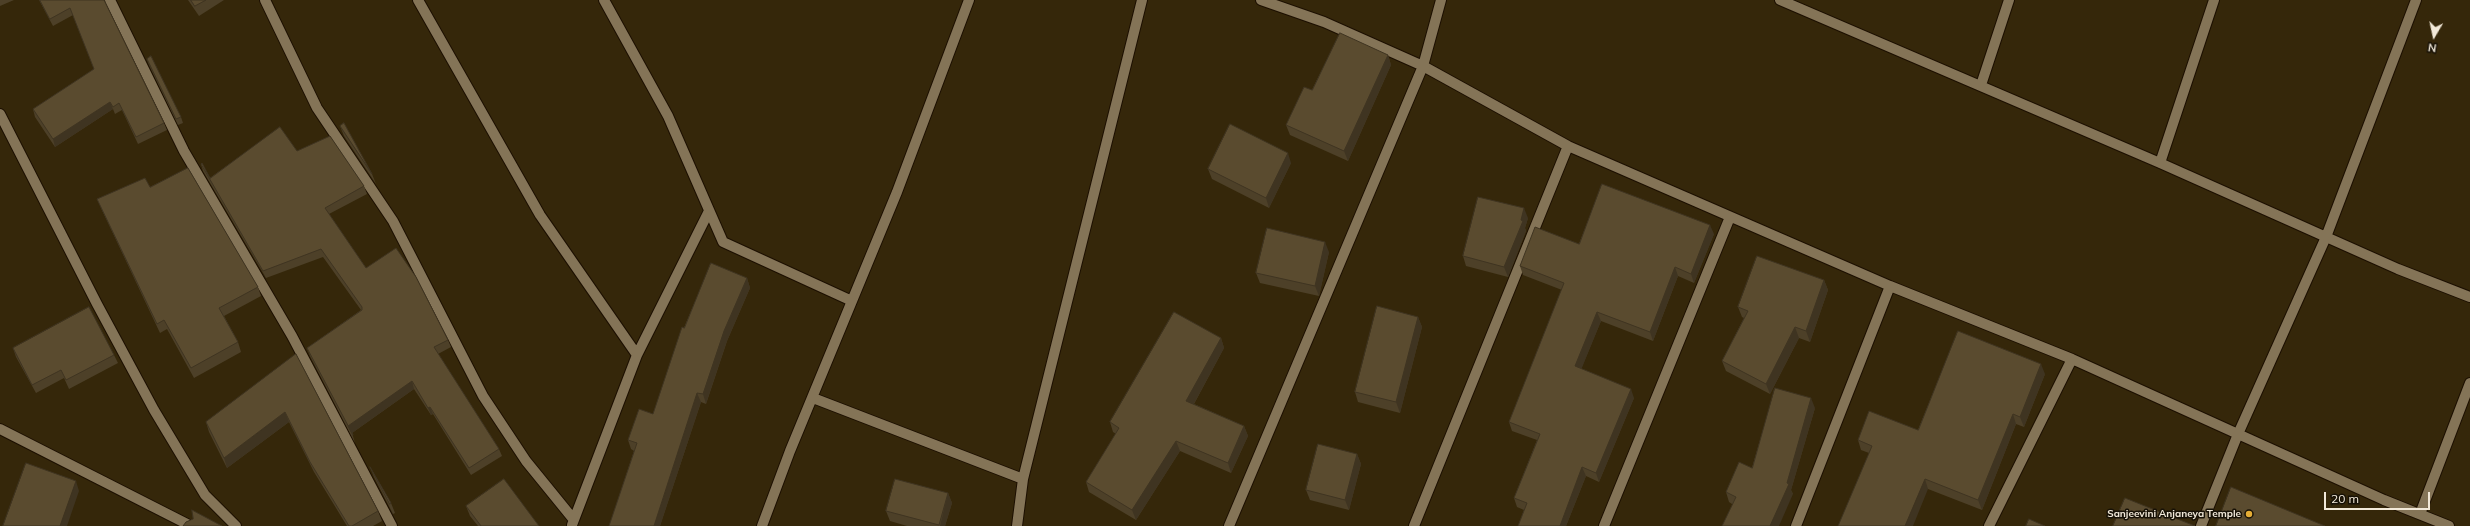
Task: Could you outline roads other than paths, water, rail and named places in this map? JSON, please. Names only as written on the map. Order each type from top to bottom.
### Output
[{"type":"street","points":[[110,0],[184,151],[292,336],[392,526]]},
{"type":"street","points":[[265,0],[317,108],[393,221],[483,396],[526,461],[573,523]]},
{"type":"street","points":[[418,0],[540,216],[637,355]]},
{"type":"street","points":[[604,0],[668,116],[723,242],[852,301]]},
{"type":"street","points":[[762,526],[812,398],[898,192],[969,0]]},
{"type":"street","points":[[1017,526],[1023,479],[1142,0]]},
{"type":"street","points":[[1261,0],[1324,22],[1423,66],[1568,146],[1890,286],[2072,359],[2384,500],[2449,526]]},
{"type":"street","points":[[1229,526],[1423,66],[1441,0]]},
{"type":"street","points":[[1780,0],[2160,163],[2398,270],[2470,297]]},
{"type":"street","points":[[1981,85],[2009,0]]},
{"type":"street","points":[[2160,163],[2214,0]]},
{"type":"street","points":[[2201,526],[2238,434],[2326,237],[2416,0]]},
{"type":"street","points":[[0,114],[97,304],[154,410],[205,495],[236,526]]},
{"type":"street","points":[[1414,526],[1568,146]]},
{"type":"street","points":[[573,523],[637,355],[709,211]]},
{"type":"street","points":[[1604,526],[1730,217]]},
{"type":"street","points":[[1796,526],[1890,286]]},
{"type":"street","points":[[1989,526],[2072,359]]},
{"type":"street","points":[[2420,514],[2470,383]]},
{"type":"street","points":[[812,398],[1023,479]]},
{"type":"street","points":[[0,429],[191,526]]},
{"type":"place","name":"Sanjeevini Anjaneya Temple","points":[[2249,514]]}]
